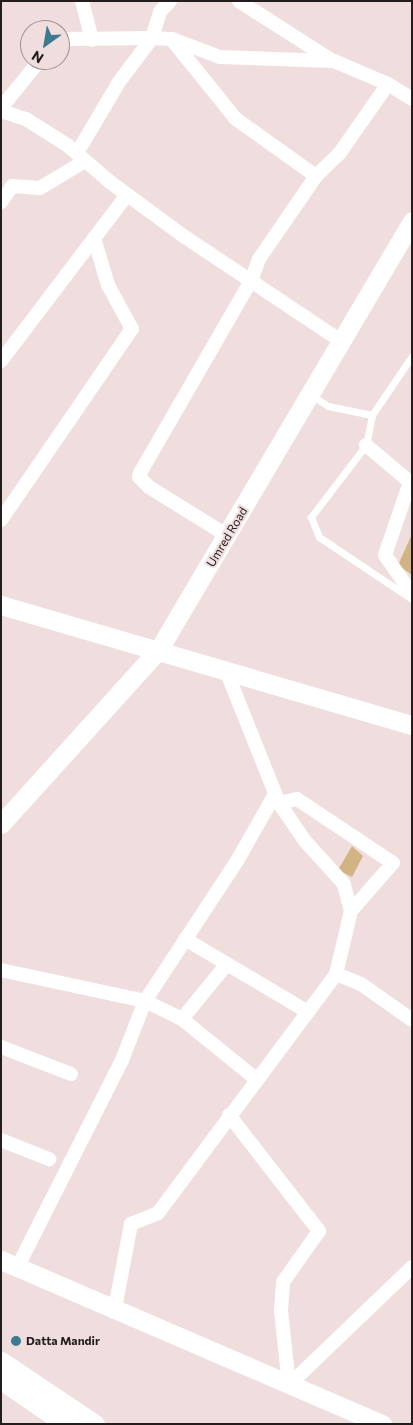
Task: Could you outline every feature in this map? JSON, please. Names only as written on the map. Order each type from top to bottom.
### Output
[{"type":"street","points":[[82,1],[92,40]]},
{"type":"street","points":[[1,202],[7,184],[40,188],[81,157],[119,82],[152,38],[160,12],[170,1]]},
{"type":"street","points":[[239,1],[334,61],[388,84],[412,99]]},
{"type":"street","points":[[70,39],[172,39],[220,57],[334,61]]},
{"type":"street","points":[[172,39],[236,119],[316,176]]},
{"type":"street","points":[[32,70],[1,109],[26,119],[81,157],[127,195],[341,341]]},
{"type":"street","points":[[228,536],[149,487],[139,476],[251,281],[259,259],[316,176],[339,154],[388,84]]},
{"type":"street","points":[[1,361],[127,195]]},
{"type":"street","name":"Umred Road","points":[[1,824],[159,649],[228,536],[412,221]]},
{"type":"street","points":[[1,520],[132,329],[108,284],[94,238]]},
{"type":"street","points":[[366,445],[410,482],[386,555],[412,594]]},
{"type":"street","points":[[1,605],[159,649],[412,725]]},
{"type":"street","points":[[224,668],[277,798],[305,841],[344,884],[351,911]]},
{"type":"street","points":[[115,1308],[130,1224],[158,1213],[229,1115],[336,974],[351,911],[392,863],[297,799],[277,798]]},
{"type":"street","points":[[277,798],[145,1001],[122,1060],[9,1264],[382,1424]]},
{"type":"street","points":[[185,939],[308,1012]]},
{"type":"street","points":[[182,1019],[226,964]]},
{"type":"street","points":[[1,970],[145,1001],[182,1019],[256,1080]]},
{"type":"street","points":[[336,974],[361,984],[412,1020]]},
{"type":"street","points":[[1,1047],[71,1074]]},
{"type":"street","points":[[229,1115],[319,1231],[283,1282],[281,1311],[289,1385]]},
{"type":"street","points":[[1,1140],[49,1158]]},
{"type":"street","points":[[289,1385],[412,1267]]},
{"type":"street","points":[[1,1361],[95,1424]]},
{"type":"street","points":[[1,1380],[65,1424]]},
{"type":"lane","points":[[412,356],[372,415],[366,445],[311,517],[319,537],[412,599]]},
{"type":"lane","points":[[311,395],[328,406],[372,415]]},
{"type":"shaded area","points":[[412,534],[412,575],[398,565]]},
{"type":"shaded area","points":[[352,846],[363,856],[352,877],[338,870]]},
{"type":"place","name":"Datta Mandir","points":[[16,1341]]}]
